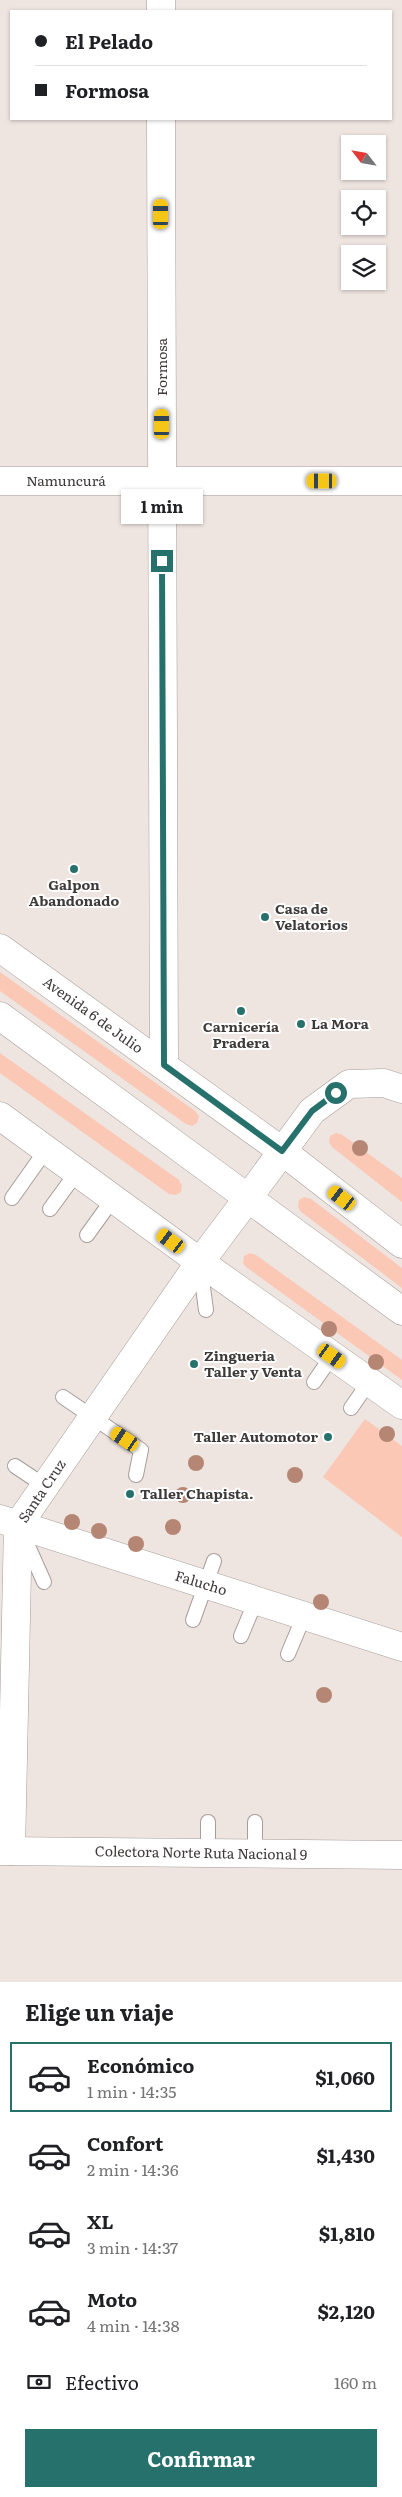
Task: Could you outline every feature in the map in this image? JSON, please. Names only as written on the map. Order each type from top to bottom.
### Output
[{"type":"street","name":"Formosa","points":[[161,120],[164,1065]]},
{"type":"street","name":"Namuncurá","points":[[0,481],[402,481]]},
{"type":"street","name":"Avenida 6 de Julio","points":[[0,948],[282,1151],[402,1244]]},
{"type":"street","points":[[0,1016],[402,1311]]},
{"type":"street","points":[[200,1262],[312,1111],[349,1084],[384,1083],[402,1089]]},
{"type":"street","points":[[0,1116],[200,1262],[402,1405]]},
{"type":"street","name":"Santa Cruz","points":[[5,1851],[9,1522],[45,1486],[200,1262]]},
{"type":"street","name":"Falucho","points":[[9,1522],[209,1572],[256,1600],[402,1647]]},
{"type":"street","name":"Colectora Norte Ruta Nacional 9","points":[[5,1851],[402,1855]]},
{"type":"lane","points":[[12,1198],[46,1150]]},
{"type":"lane","points":[[50,1210],[77,1172]]},
{"type":"lane","points":[[87,1235],[113,1199]]},
{"type":"lane","points":[[200,1262],[206,1310]]},
{"type":"lane","points":[[314,1382],[332,1356]]},
{"type":"lane","points":[[351,1408],[369,1382]]},
{"type":"lane","points":[[63,1397],[141,1450],[136,1475]]},
{"type":"lane","points":[[15,1466],[45,1486]]},
{"type":"lane","points":[[9,1522],[44,1582]]},
{"type":"lane","points":[[194,1620],[209,1572]]},
{"type":"lane","points":[[241,1636],[256,1600]]},
{"type":"lane","points":[[288,1654],[304,1616]]},
{"type":"lane","points":[[208,1822],[208,1853]]},
{"type":"lane","points":[[255,1822],[255,1854]]},
{"type":"shaded area","points":[[0,972],[195,1111],[199,1116],[197,1123],[192,1126],[186,1124],[0,991]]},
{"type":"shaded area","points":[[0,1053],[179,1180],[182,1186],[181,1192],[176,1195],[169,1194],[0,1073]]},
{"type":"shaded area","points":[[336,1133],[341,1134],[402,1178],[402,1202],[332,1147],[329,1142],[330,1136]]},
{"type":"shaded area","points":[[304,1197],[311,1199],[402,1268],[402,1288],[300,1211],[298,1206],[299,1200]]},
{"type":"shaded area","points":[[250,1253],[256,1255],[402,1360],[402,1380],[246,1267],[243,1263],[244,1256]]},
{"type":"shaded area","points":[[365,1419],[402,1446],[402,1537],[323,1477]]},
{"type":"place","name":"Galpon Abandonado","points":[[74,869]]},
{"type":"place","name":"Casa de Velatorios","points":[[265,917]]},
{"type":"place","name":"Carnicería Pradera","points":[[241,1011]]},
{"type":"place","name":"La Mora","points":[[301,1024]]},
{"type":"place","name":"Zingueria Taller y Venta","points":[[194,1364]]},
{"type":"place","name":"Taller Automotor","points":[[328,1437]]},
{"type":"place","name":"Taller Chapista.","points":[[130,1494]]},
{"type":"route","points":[[162,561],[164,1065],[282,1151],[312,1111],[336,1093]]}]
